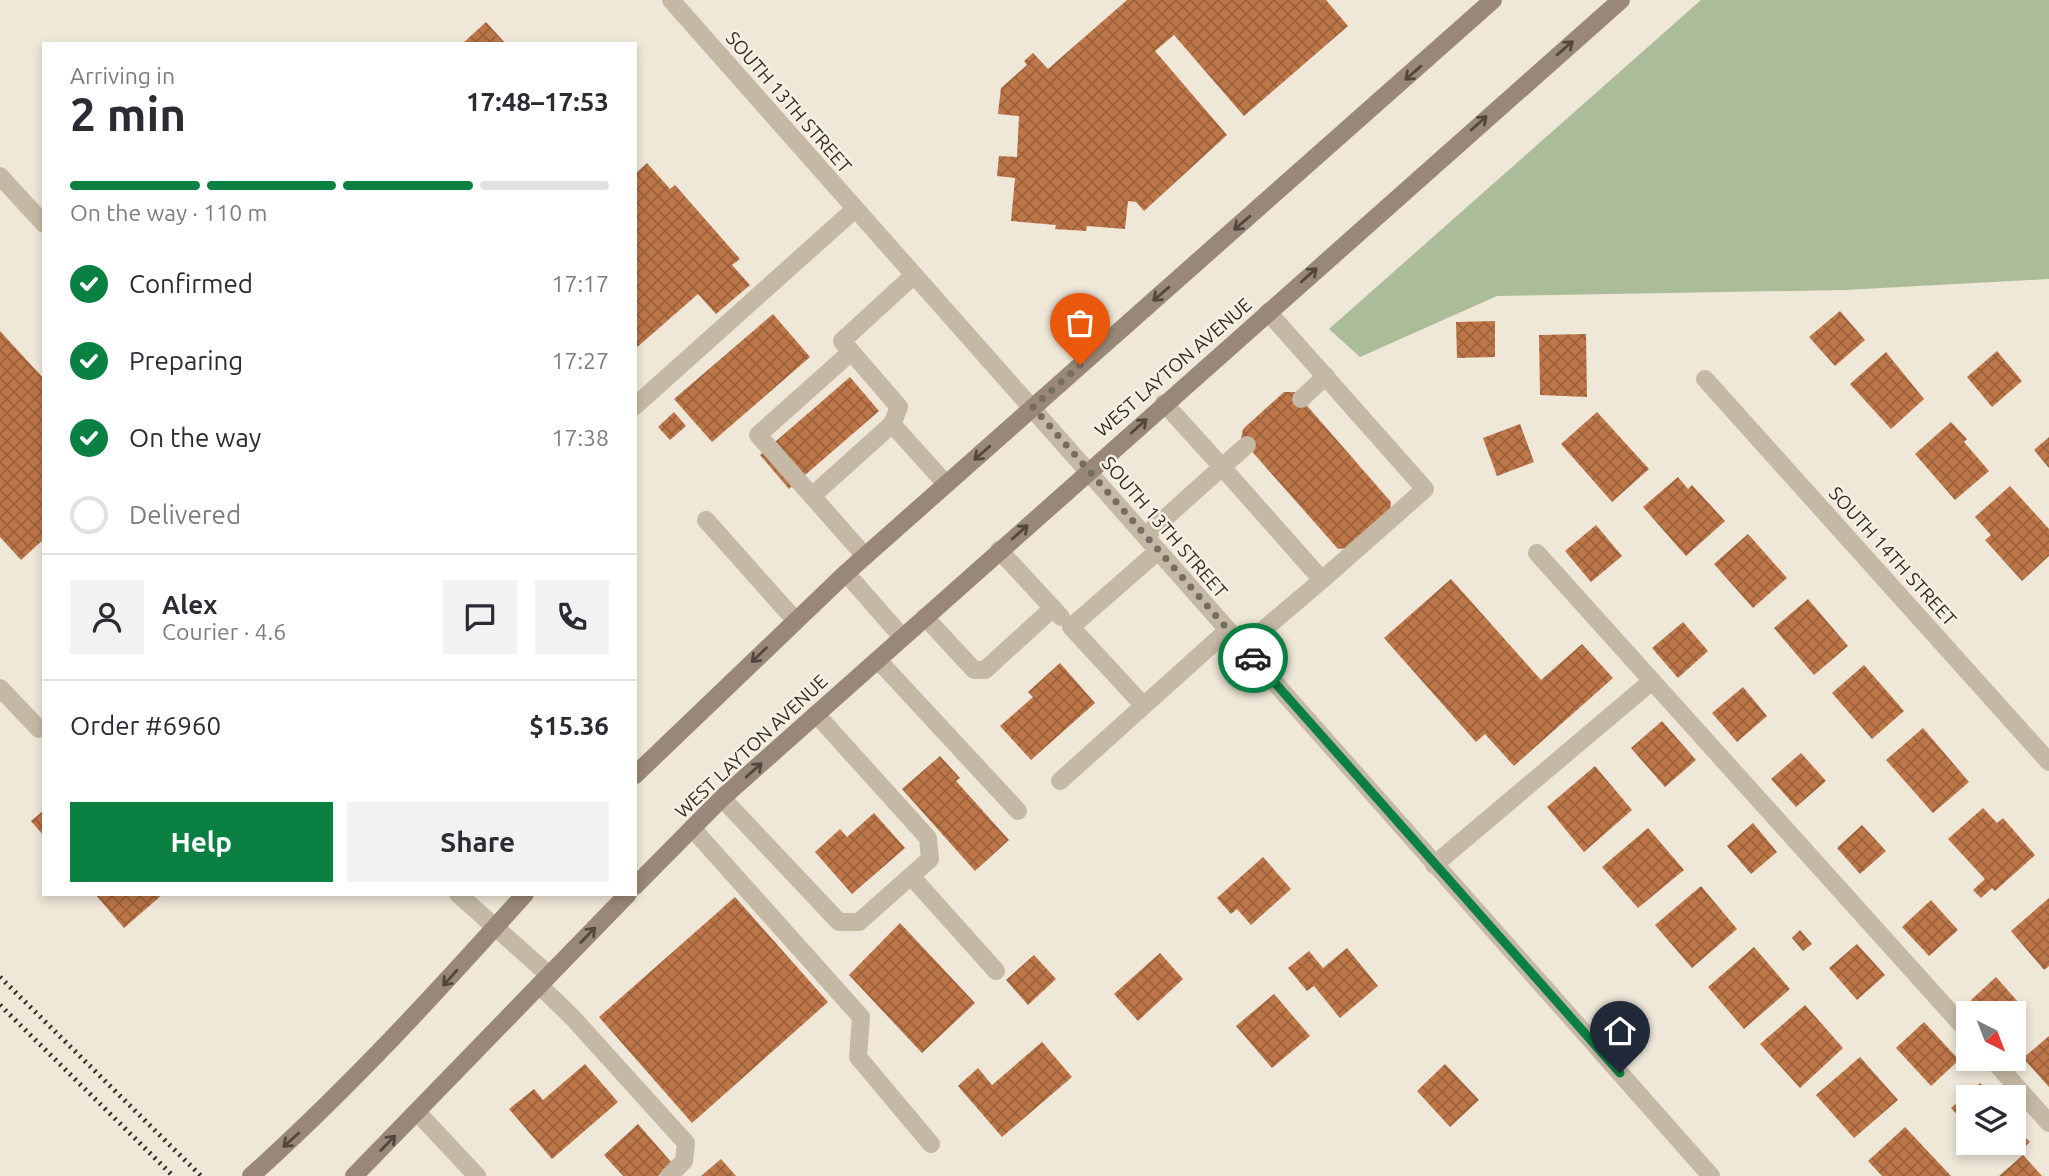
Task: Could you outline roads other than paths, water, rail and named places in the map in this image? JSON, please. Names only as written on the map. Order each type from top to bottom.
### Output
[{"type":"main road","points":[[637,773],[846,573],[1493,0]]},
{"type":"main road","name":"WEST LAYTON AVENUE","points":[[637,884],[722,798],[902,636],[1621,0]]},
{"type":"main road","points":[[251,1176],[315,1118],[410,1022],[523,896]]},
{"type":"main road","points":[[354,1176],[626,896]]},
{"type":"street","name":"SOUTH 13TH STREET","points":[[671,0],[1711,1176]]},
{"type":"street","points":[[0,176],[42,222]]},
{"type":"street","points":[[637,404],[855,209]]},
{"type":"street","points":[[812,496],[892,424],[899,407],[842,341],[914,275]]},
{"type":"street","points":[[1244,647],[1426,489],[1268,312]]},
{"type":"street","points":[[851,352],[758,435],[866,556]]},
{"type":"street","points":[[1301,399],[1326,376]]},
{"type":"street","name":"SOUTH 14TH STREET","points":[[1705,379],[2049,762]]},
{"type":"street","points":[[1164,403],[1322,580]]},
{"type":"street","points":[[892,424],[946,484]]},
{"type":"street","points":[[1145,536],[1247,445]]},
{"type":"street","points":[[706,520],[795,620]]},
{"type":"street","points":[[999,550],[1143,705]]},
{"type":"street","points":[[1071,627],[1158,551]]},
{"type":"street","points":[[1536,553],[1956,1019]]},
{"type":"street","points":[[846,573],[902,636]]},
{"type":"street","points":[[925,617],[974,670],[985,670],[1053,608]]},
{"type":"street","points":[[1060,780],[1228,630]]},
{"type":"street","points":[[878,660],[1017,811]]},
{"type":"street","points":[[1434,865],[1651,681]]},
{"type":"street","points":[[0,688],[39,729],[42,728]]},
{"type":"street","points":[[722,798],[839,922],[859,922],[911,876],[930,859],[928,838],[816,714]]},
{"type":"street","points":[[692,828],[861,1017],[859,1057],[930,1144]]},
{"type":"street","points":[[911,876],[996,971]]},
{"type":"street","points":[[460,896],[496,927],[544,980],[573,1018],[686,1143],[684,1161],[669,1176]]},
{"type":"street","points":[[2003,1071],[2049,1123]]},
{"type":"street","points":[[417,1112],[477,1176]]},
{"type":"railway","points":[[0,977],[201,1176]]},
{"type":"railway","points":[[0,1005],[173,1176]]}]
